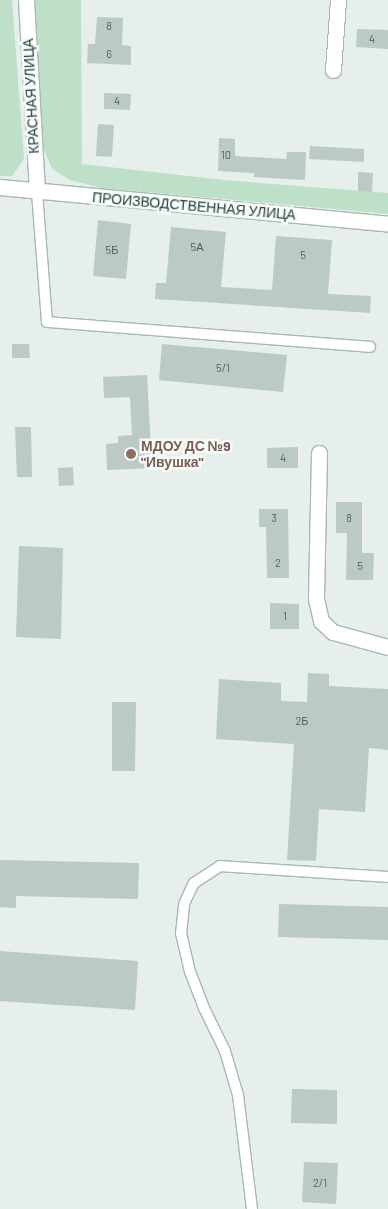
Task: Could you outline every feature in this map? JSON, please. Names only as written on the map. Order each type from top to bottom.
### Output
[{"type":"street","name":"КРАСНАЯ УЛИЦА","points":[[26,0],[37,192]]},
{"type":"street","points":[[333,70],[338,0]]},
{"type":"street","name":"ПРОИЗВОДСТВЕННАЯ УЛИЦА","points":[[0,187],[388,224]]},
{"type":"street","points":[[320,453],[316,599],[321,621],[333,632],[388,647]]},
{"type":"lane","points":[[37,192],[47,322],[370,347]]},
{"type":"lane","points":[[252,1209],[238,1095],[225,1050],[204,1008],[190,972],[181,934],[184,904],[194,883],[220,866],[388,877]]},
{"type":"green space","points":[[0,0],[12,0],[24,159],[12,176],[0,176]]},
{"type":"green space","points":[[34,0],[81,0],[82,164],[224,180],[388,193],[388,214],[101,188],[70,180],[52,169],[43,147]]},
{"type":"building","points":[[97,17],[123,18],[122,45],[131,46],[131,65],[87,63],[88,44],[95,44]]},
{"type":"building","points":[[357,29],[388,30],[388,49],[356,47]]},
{"type":"building","points":[[104,93],[131,94],[130,110],[104,109]]},
{"type":"building","points":[[98,124],[114,125],[112,157],[96,156]]},
{"type":"building","points":[[219,138],[235,139],[235,156],[286,159],[287,152],[306,152],[305,180],[254,177],[254,173],[218,171]]},
{"type":"building","points":[[310,146],[364,149],[364,162],[309,159]]},
{"type":"building","points":[[358,172],[373,173],[372,192],[358,191]]},
{"type":"building","points":[[98,220],[131,224],[126,279],[93,276]]},
{"type":"building","points":[[171,227],[226,232],[221,287],[272,290],[276,236],[332,240],[328,294],[371,296],[370,313],[155,299],[156,283],[166,283]]},
{"type":"building","points":[[12,344],[29,344],[30,358],[12,358]]},
{"type":"building","points":[[162,344],[287,355],[283,392],[159,380]]},
{"type":"building","points":[[147,375],[152,468],[107,470],[106,444],[118,443],[118,436],[132,435],[130,397],[104,398],[103,377]]},
{"type":"building","points":[[15,427],[31,427],[32,477],[17,477]]},
{"type":"building","points":[[298,447],[298,468],[267,468],[267,448]]},
{"type":"building","points":[[73,467],[74,485],[59,486],[58,468]]},
{"type":"building","points":[[336,502],[362,502],[362,553],[374,553],[373,580],[346,580],[347,533],[336,533]]},
{"type":"building","points":[[259,509],[288,509],[289,578],[267,578],[266,527],[259,527]]},
{"type":"building","points":[[19,546],[63,548],[61,639],[16,637]]},
{"type":"building","points":[[270,603],[299,604],[299,629],[270,629]]},
{"type":"building","points":[[308,673],[329,674],[329,686],[388,689],[388,750],[369,748],[365,812],[319,809],[316,861],[287,860],[294,744],[216,739],[219,679],[281,683],[281,701],[307,702]]},
{"type":"building","points":[[112,702],[136,702],[135,771],[112,771]]},
{"type":"building","points":[[0,860],[139,863],[138,899],[16,896],[16,908],[0,907]]},
{"type":"building","points":[[279,904],[388,907],[388,940],[278,937]]},
{"type":"building","points":[[0,951],[138,961],[135,1010],[0,1001]]},
{"type":"building","points":[[292,1089],[337,1090],[337,1124],[291,1123]]},
{"type":"building","points":[[304,1162],[338,1163],[336,1204],[302,1202]]},
{"type":"place","name":"МДОУ ДС №9 \"Ивушка\"","points":[[131,454]]}]
